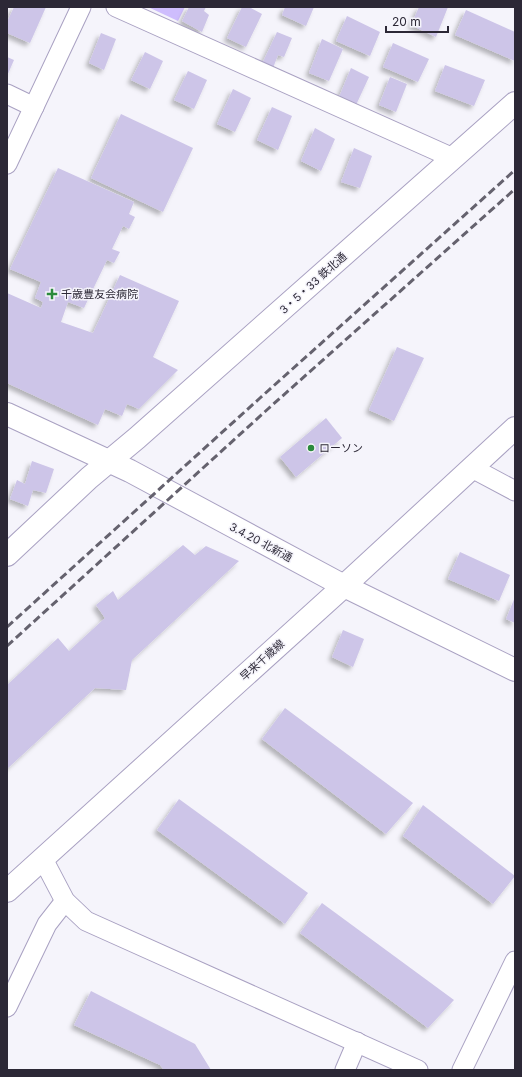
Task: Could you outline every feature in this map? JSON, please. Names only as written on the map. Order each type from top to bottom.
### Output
[{"type":"street","points":[[7,164],[81,7]]},
{"type":"street","points":[[116,7],[453,158]]},
{"type":"street","points":[[7,94],[34,107]]},
{"type":"street","name":"3・5・33 鉄北通","points":[[7,555],[89,478],[110,462],[515,104]]},
{"type":"street","name":"3.4.20 北新通","points":[[7,414],[130,471],[344,586],[515,670]]},
{"type":"street","name":"早来千歳線","points":[[7,891],[344,586],[515,428]]},
{"type":"street","points":[[472,468],[515,491]]},
{"type":"street","points":[[43,859],[65,901],[86,921],[418,1070]]},
{"type":"street","points":[[7,1007],[48,924],[65,901]]},
{"type":"street","points":[[462,1070],[515,961]]},
{"type":"street","points":[[345,1070],[357,1042]]},
{"type":"shaded area","points":[[148,7],[185,7],[178,21]]},
{"type":"building","points":[[14,7],[46,7],[30,43],[7,33],[7,22]]},
{"type":"building","points":[[189,7],[206,7],[204,11],[209,15],[202,32],[182,21]]},
{"type":"building","points":[[242,7],[249,7],[262,14],[246,47],[227,38]]},
{"type":"building","points":[[285,7],[314,7],[306,26],[282,15]]},
{"type":"building","points":[[419,7],[448,7],[436,37],[411,25]]},
{"type":"building","points":[[466,10],[515,32],[515,61],[455,35]]},
{"type":"building","points":[[347,16],[380,32],[370,56],[336,41]]},
{"type":"building","points":[[277,32],[292,38],[284,57],[278,55],[273,68],[262,64]]},
{"type":"building","points":[[101,33],[116,39],[104,70],[89,63]]},
{"type":"building","points":[[322,39],[343,49],[329,81],[309,73]]},
{"type":"building","points":[[393,43],[429,59],[418,82],[383,67]]},
{"type":"building","points":[[145,52],[163,61],[150,89],[131,80]]},
{"type":"building","points":[[7,57],[14,60],[7,76]]},
{"type":"building","points":[[445,65],[485,80],[474,106],[435,91]]},
{"type":"building","points":[[351,68],[369,77],[356,105],[339,97]]},
{"type":"building","points":[[188,71],[207,80],[194,109],[174,100]]},
{"type":"building","points":[[390,77],[407,84],[396,112],[379,105]]},
{"type":"building","points":[[233,89],[251,98],[235,132],[217,124]]},
{"type":"building","points":[[272,107],[292,116],[278,150],[257,140]]},
{"type":"building","points":[[121,114],[193,148],[163,212],[91,178]]},
{"type":"building","points":[[315,128],[335,139],[321,171],[301,161]]},
{"type":"building","points":[[354,148],[372,156],[360,188],[341,182]]},
{"type":"building","points":[[58,168],[134,202],[129,214],[135,217],[129,229],[123,226],[112,249],[120,252],[114,263],[107,260],[84,308],[68,302],[61,322],[93,333],[120,275],[179,301],[153,357],[178,370],[139,409],[127,404],[122,416],[105,409],[98,425],[7,383],[7,293],[41,308],[43,302],[35,298],[41,282],[10,269]]},
{"type":"building","points":[[397,347],[424,358],[394,421],[369,410]]},
{"type":"building","name":"ローソン","points":[[326,418],[342,438],[296,477],[280,457]]},
{"type":"building","points":[[32,461],[54,469],[46,493],[33,490],[28,506],[10,499],[17,480],[25,484]]},
{"type":"building","points":[[183,545],[195,555],[206,546],[239,561],[132,660],[126,690],[95,688],[7,769],[7,685],[58,638],[69,651],[105,618],[96,605],[113,591],[118,600]]},
{"type":"building","points":[[460,552],[510,575],[499,601],[448,579]]},
{"type":"building","points":[[515,597],[515,623],[506,619]]},
{"type":"building","points":[[343,630],[364,639],[353,667],[332,657]]},
{"type":"building","points":[[285,708],[413,803],[386,834],[262,739]]},
{"type":"building","points":[[179,799],[308,893],[285,924],[157,830]]},
{"type":"building","points":[[423,805],[515,876],[493,904],[403,836]]},
{"type":"building","points":[[322,903],[454,1000],[428,1028],[300,933]]},
{"type":"building","points":[[91,991],[195,1044],[211,1070],[164,1070],[160,1065],[74,1025]]},
{"type":"railway","points":[[7,627],[515,170]]},
{"type":"railway","points":[[7,646],[269,408],[515,189]]},
{"type":"place","name":"千歳豊友会病院","points":[[52,294]]},
{"type":"place","name":"ローソン","points":[[311,448]]}]
